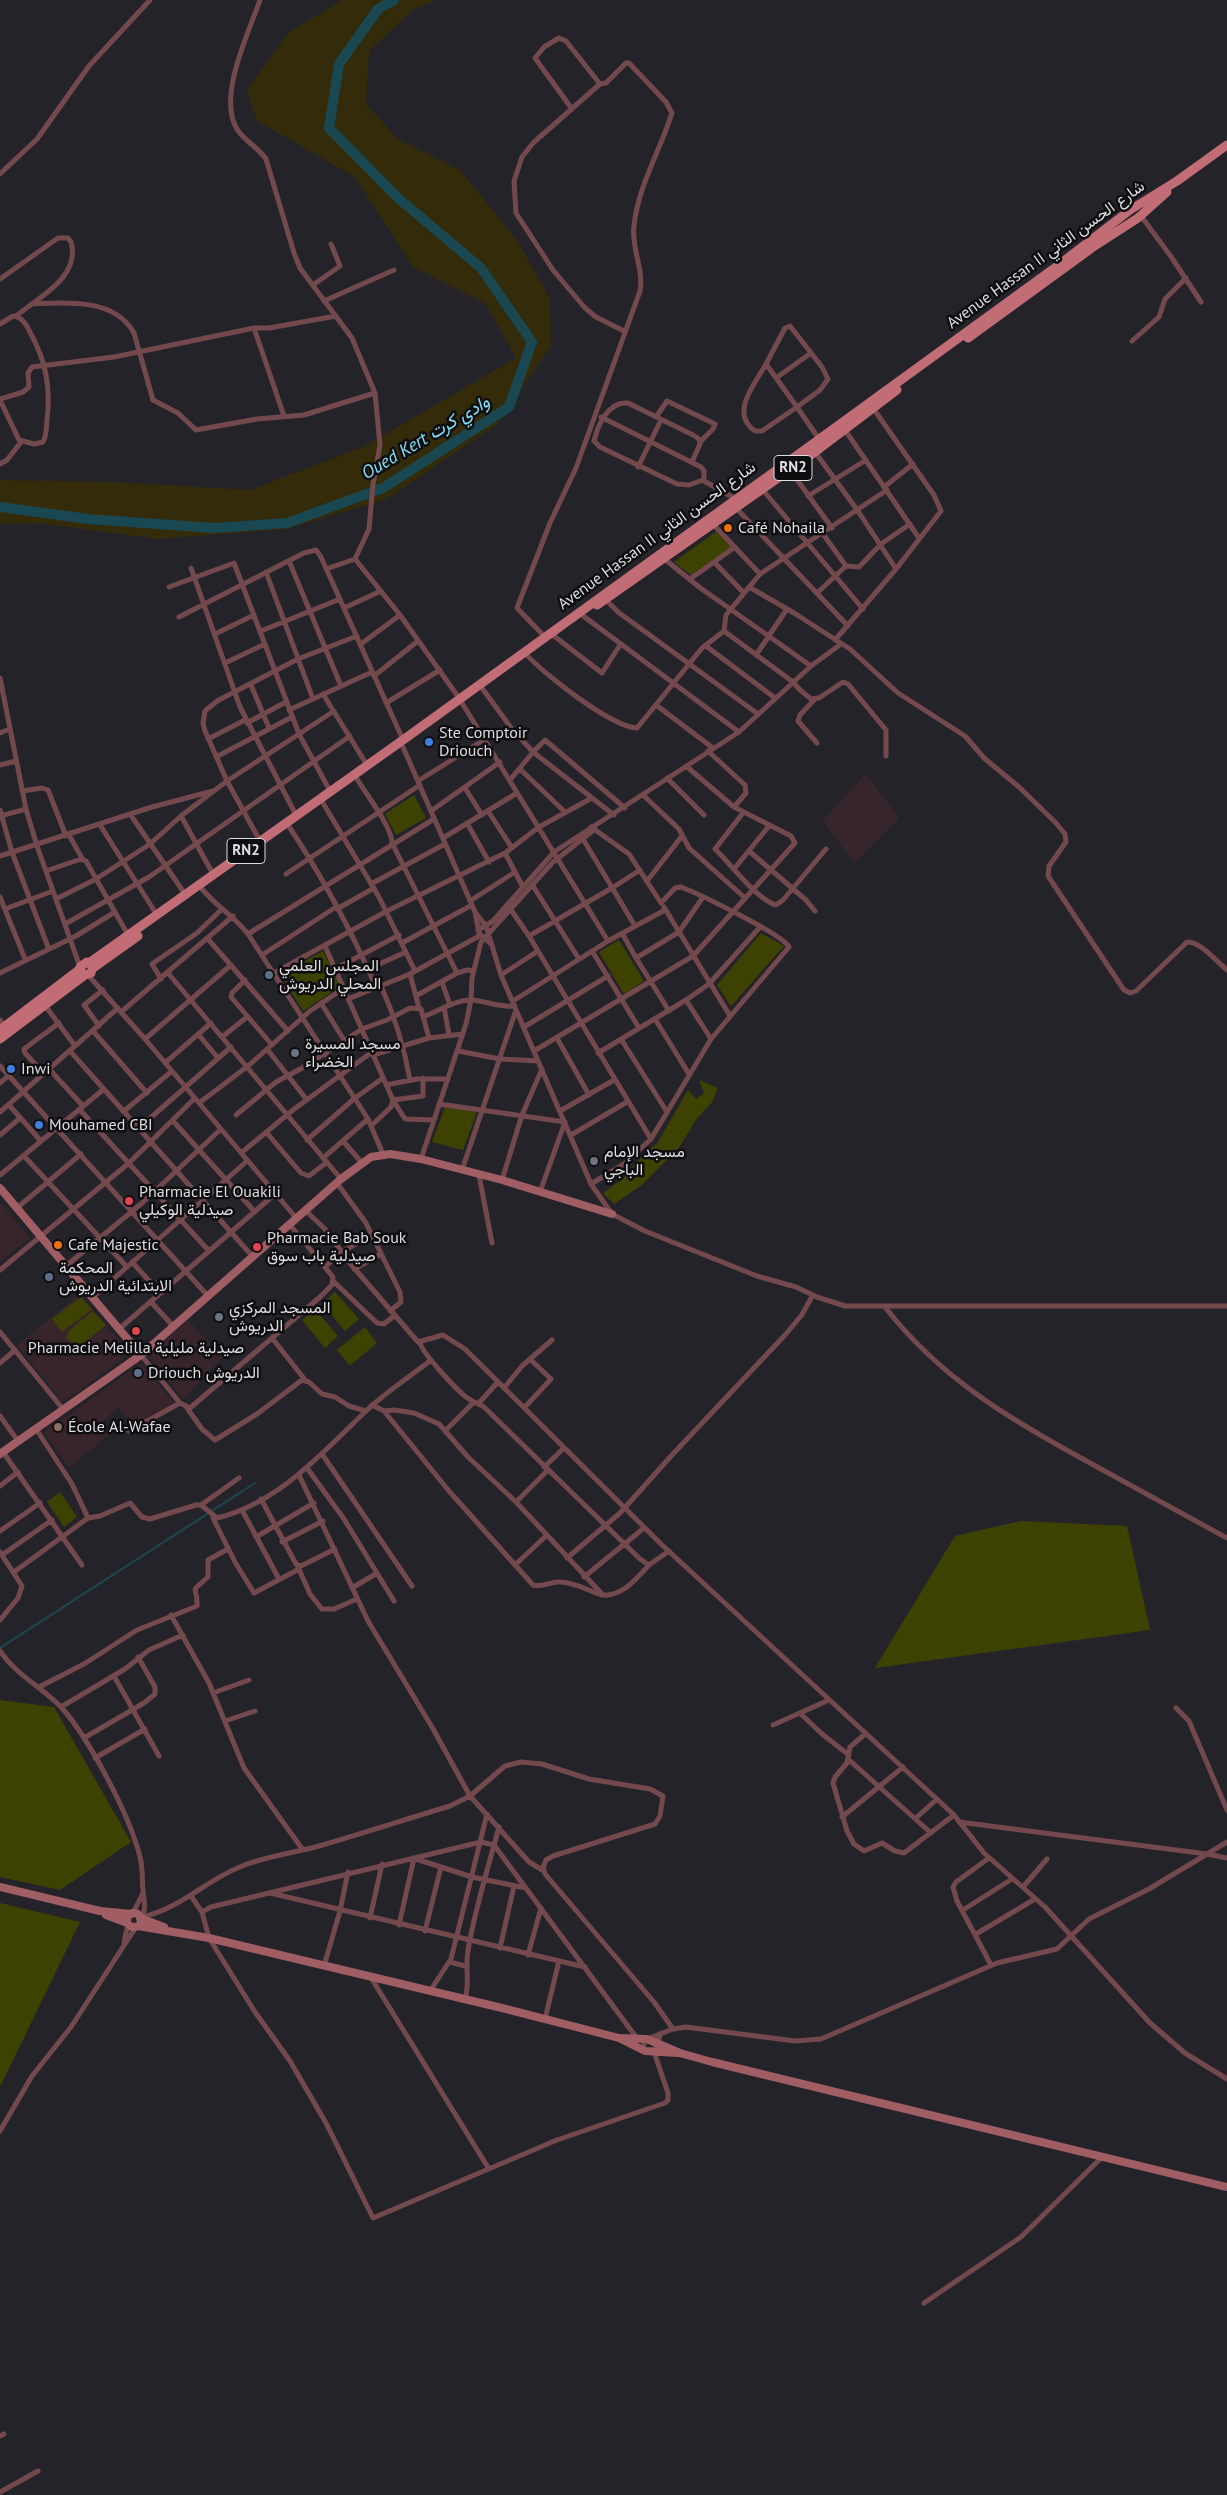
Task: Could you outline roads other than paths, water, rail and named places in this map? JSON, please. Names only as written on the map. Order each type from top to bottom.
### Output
[{"type":"main road","name":"RN2","points":[[1177,181],[1227,145]]},
{"type":"main road","name":"Avenue Hassan II شارع الحسن الثاني","points":[[736,503],[762,489],[790,470],[812,449],[819,439],[1052,270],[1130,210],[1177,181]]},
{"type":"main road","name":"Avenue Hassan II شارع الحسن الثاني","points":[[525,654],[544,636],[580,614],[662,557],[812,449],[845,430],[873,407],[1140,216],[1177,181]]},
{"type":"main road","points":[[1140,204],[1140,216]]},
{"type":"main road","points":[[1130,210],[1140,216]]},
{"type":"main road","name":"Avenue Hassan II شارع الحسن الثاني","points":[[87,969],[128,935],[185,894],[200,887],[213,874],[260,841],[323,803],[357,779],[480,686],[554,636],[580,614]]},
{"type":"main road","name":"Avenue Hassan II شارع الحسن الثاني","points":[[0,1039],[43,1002],[288,824],[296,815],[367,765],[403,743]]},
{"type":"main road","name":"Avenue Hassan II شارع الحسن الثاني","points":[[2,1025],[43,1002]]},
{"type":"main road","points":[[2,1453],[141,1355],[339,1181],[362,1163],[383,1154],[421,1159],[502,1180],[612,1214]]},
{"type":"main road","points":[[0,1188],[141,1355]]},
{"type":"main road","points":[[0,1886],[137,1919],[171,1930],[545,2019],[619,2038],[641,2050],[680,2053],[1227,2187]]},
{"type":"main road","points":[[100,1911],[127,1923],[127,1917],[137,1919]]},
{"type":"main road","points":[[619,2038],[647,2038],[680,2053]]},
{"type":"street","points":[[0,174],[37,139],[89,66],[150,0]]},
{"type":"street","points":[[260,0],[237,63],[232,102],[233,118],[241,134],[266,159],[294,253],[313,285],[352,338],[375,393],[380,445],[373,484],[369,528],[355,559],[326,569]]},
{"type":"street","points":[[572,109],[536,61],[535,55],[538,52],[557,38],[563,39],[600,84]]},
{"type":"street","points":[[544,636],[517,608],[550,523],[576,468],[641,283],[634,245],[635,215],[640,194],[672,113],[666,102],[629,63],[626,63],[606,83],[600,84],[533,143],[522,157],[514,181],[517,216],[553,270],[589,312],[624,331]]},
{"type":"street","points":[[1140,216],[1186,278],[1201,302]]},
{"type":"street","points":[[0,279],[49,243],[58,238],[68,238],[72,246],[69,272],[16,316],[0,324]]},
{"type":"street","points":[[313,285],[340,266],[331,244]]},
{"type":"street","points":[[324,301],[394,270]]},
{"type":"street","points":[[1132,341],[1159,317],[1164,299],[1186,278]]},
{"type":"street","points":[[31,304],[95,306],[112,312],[129,324],[141,351],[153,400],[178,413],[194,430],[284,416],[304,416],[375,393]]},
{"type":"street","points":[[16,316],[27,326],[40,352],[45,366],[49,395],[45,439],[39,444],[21,442]]},
{"type":"street","points":[[21,442],[0,399],[23,392],[29,387],[29,369],[141,351],[254,328],[269,328],[336,316]]},
{"type":"street","points":[[788,326],[792,328],[827,374],[828,382],[762,432],[755,431],[747,422],[743,413],[744,403],[766,364],[788,326]]},
{"type":"street","points":[[254,328],[284,416]]},
{"type":"street","points":[[776,378],[811,354]]},
{"type":"street","points":[[766,364],[819,439]]},
{"type":"street","points":[[638,466],[666,401],[715,424],[713,429],[700,442],[692,462]]},
{"type":"street","points":[[700,442],[693,435],[623,402],[615,406],[602,418],[594,441],[638,466],[681,485],[703,480],[736,503],[783,559],[848,626]]},
{"type":"street","points":[[835,640],[896,569],[919,538],[936,521],[941,511],[934,495],[873,407]]},
{"type":"street","points":[[596,414],[692,462],[703,469],[703,480]]},
{"type":"street","points":[[845,430],[919,538]]},
{"type":"street","points":[[0,464],[7,460],[21,442]]},
{"type":"street","points":[[812,449],[858,511],[896,569]]},
{"type":"street","points":[[808,496],[866,460]]},
{"type":"street","points":[[724,631],[724,618],[760,574],[806,542],[823,534],[858,511],[913,464]]},
{"type":"street","points":[[790,470],[832,528]]},
{"type":"street","points":[[762,489],[863,608]]},
{"type":"street","points":[[711,521],[760,574]]},
{"type":"street","points":[[823,534],[846,566],[859,568],[881,544],[910,524]]},
{"type":"street","points":[[690,579],[735,547]]},
{"type":"street","points":[[178,617],[205,605],[288,561],[316,550],[361,644],[475,912],[481,934],[492,946]]},
{"type":"street","points":[[662,557],[811,666]]},
{"type":"street","points":[[355,559],[382,591],[461,700],[608,941]]},
{"type":"street","points":[[288,561],[341,686]]},
{"type":"street","points":[[714,562],[744,593]]},
{"type":"street","points":[[169,587],[234,563],[261,631],[288,710],[330,791]]},
{"type":"street","points":[[818,593],[846,566]]},
{"type":"street","points":[[191,568],[246,722],[296,815]]},
{"type":"street","points":[[266,572],[313,699]]},
{"type":"street","points":[[749,587],[850,648],[898,693],[965,736],[984,758],[1019,787],[1063,830],[1066,842],[1049,866],[1048,876],[1124,990],[1130,993],[1136,991],[1187,942],[1196,944],[1227,970]]},
{"type":"street","points":[[344,608],[382,591]]},
{"type":"street","points":[[603,598],[758,714]]},
{"type":"street","points":[[261,631],[340,599]]},
{"type":"street","points":[[756,655],[787,609]]},
{"type":"street","points":[[580,614],[739,732]]},
{"type":"street","points":[[215,634],[254,615]]},
{"type":"street","points":[[361,644],[400,615]]},
{"type":"street","points":[[525,654],[580,699],[630,728],[640,727],[689,664],[724,631]]},
{"type":"street","points":[[724,631],[793,682],[800,690],[814,700]]},
{"type":"street","points":[[260,841],[227,782],[208,740],[203,723],[205,711],[212,704],[298,659],[357,636]]},
{"type":"street","points":[[554,636],[602,673],[620,645]]},
{"type":"street","points":[[288,710],[373,674],[418,641]]},
{"type":"street","points":[[225,663],[265,644]]},
{"type":"street","points":[[489,934],[523,887],[556,855],[666,778],[739,732],[811,666],[841,644]]},
{"type":"street","points":[[706,646],[776,698]]},
{"type":"street","points":[[386,703],[440,670]]},
{"type":"street","points":[[0,678],[2,704],[10,729],[22,791],[36,846],[77,954],[98,984],[297,1219]]},
{"type":"street","points":[[817,743],[798,722],[800,716],[814,700],[840,683],[848,684],[886,730],[886,756]]},
{"type":"street","points":[[251,685],[269,728]]},
{"type":"street","points":[[480,686],[533,752],[590,799],[614,815]]},
{"type":"street","points":[[323,694],[367,765]]},
{"type":"street","points":[[208,740],[286,702]]},
{"type":"street","points":[[656,705],[711,749],[745,785],[746,793],[734,807]]},
{"type":"street","points":[[56,899],[96,879],[150,844],[182,816],[227,782],[334,711]]},
{"type":"street","points":[[216,757],[292,717]]},
{"type":"street","points":[[0,733],[10,729]]},
{"type":"street","points":[[65,924],[165,866],[314,759],[350,736]]},
{"type":"street","points":[[286,874],[344,837],[419,783],[485,739]]},
{"type":"street","points":[[510,780],[545,740],[625,808]]},
{"type":"street","points":[[0,765],[16,761]]},
{"type":"street","points":[[431,811],[500,762]]},
{"type":"street","points":[[534,1051],[651,983],[693,956],[793,845],[795,840],[787,834],[734,807],[686,766]]},
{"type":"street","points":[[520,769],[565,812]]},
{"type":"street","points":[[666,778],[704,815]]},
{"type":"street","points":[[357,779],[392,838],[392,843],[405,866],[446,953],[458,973]]},
{"type":"street","points":[[22,791],[42,788],[48,790],[67,835],[96,879],[128,935]]},
{"type":"street","points":[[465,788],[482,815]]},
{"type":"street","points":[[0,856],[36,846],[130,814],[216,790]]},
{"type":"street","points":[[262,955],[405,866],[444,841],[467,823],[517,793]]},
{"type":"street","points":[[643,795],[679,829],[689,848],[745,898]]},
{"type":"street","points":[[274,973],[387,911],[505,853],[539,827],[590,799]]},
{"type":"street","points":[[323,803],[387,911],[399,935],[412,972],[419,1008],[429,1038]]},
{"type":"street","points":[[26,809],[1,814],[12,852],[48,947]]},
{"type":"street","points":[[488,811],[512,848]]},
{"type":"street","points":[[743,812],[715,849],[767,900],[776,904],[793,888],[826,849]]},
{"type":"street","points":[[130,814],[185,894]]},
{"type":"street","points":[[182,816],[213,874]]},
{"type":"street","points":[[248,934],[360,865],[392,843],[434,819]]},
{"type":"street","points":[[467,823],[488,862]]},
{"type":"street","points":[[288,824],[310,859],[395,1016],[404,1045],[410,1080]]},
{"type":"street","points":[[100,825],[157,915]]},
{"type":"street","points":[[734,869],[769,826]]},
{"type":"street","points":[[421,1159],[463,1034],[471,1000],[473,970],[481,934],[486,926],[533,886],[556,855],[583,839],[592,829]]},
{"type":"street","points":[[592,829],[624,849],[640,870],[730,1016]]},
{"type":"street","points":[[648,881],[682,836]]},
{"type":"street","points":[[583,839],[635,926]]},
{"type":"street","points":[[749,851],[793,888],[815,911]]},
{"type":"street","points":[[505,853],[523,887]]},
{"type":"street","points":[[46,871],[83,860]]},
{"type":"street","points":[[529,936],[640,870]]},
{"type":"street","points":[[402,943],[471,903],[515,872]]},
{"type":"street","points":[[533,886],[579,959]]},
{"type":"street","points":[[200,887],[222,909],[233,916],[248,934],[368,1119],[383,1154]]},
{"type":"street","points":[[591,1184],[624,1164],[651,1139],[711,1039],[789,947],[785,941],[760,926],[703,897],[678,887],[661,903]]},
{"type":"street","points":[[5,909],[29,898],[52,891]]},
{"type":"street","points":[[0,897],[25,960]]},
{"type":"street","points":[[636,958],[679,932],[703,897]]},
{"type":"street","points":[[509,906],[651,1139]]},
{"type":"street","points":[[161,979],[152,964],[210,923],[222,909]]},
{"type":"street","points":[[462,1170],[500,1059],[515,1006],[552,976],[608,941],[665,910]]},
{"type":"street","points":[[0,964],[1,972],[115,912]]},
{"type":"street","points":[[475,912],[486,926],[500,975],[560,1112],[572,1135],[591,1184],[612,1214],[657,1237],[757,1276],[796,1287],[845,1306],[1227,1306]]},
{"type":"street","points":[[0,1112],[75,1046],[161,979],[233,916]]},
{"type":"street","points":[[598,1053],[669,1011],[709,984],[760,926]]},
{"type":"street","points":[[622,933],[669,1011]]},
{"type":"street","points":[[348,999],[412,972],[481,934],[489,934]]},
{"type":"street","points":[[336,969],[399,935]]},
{"type":"street","points":[[208,939],[288,1032]]},
{"type":"street","points":[[325,946],[393,1100],[406,1119],[434,1120]]},
{"type":"street","points":[[500,975],[538,951]]},
{"type":"street","points":[[592,951],[639,1028]]},
{"type":"street","points":[[368,968],[406,952]]},
{"type":"street","points":[[145,1039],[231,965]]},
{"type":"street","points":[[416,996],[458,973],[473,970]]},
{"type":"street","points":[[168,973],[325,1160],[356,1206],[372,1234],[402,1297],[400,1305],[384,1324],[377,1323],[333,1281],[325,1266],[290,1225]]},
{"type":"street","points":[[524,1027],[608,976]]},
{"type":"street","points":[[245,980],[230,995],[270,1047],[307,1100]]},
{"type":"street","points":[[442,982],[447,1006],[449,1035]]},
{"type":"street","points":[[199,1103],[248,1066],[303,1017],[344,988]]},
{"type":"street","points":[[99,1026],[84,1005],[103,990]]},
{"type":"street","points":[[423,1017],[447,1006],[471,1000],[502,1006],[515,1006]]},
{"type":"street","points":[[686,1000],[711,1039]]},
{"type":"street","points":[[43,1002],[75,1046]]},
{"type":"street","points":[[321,1003],[344,1040]]},
{"type":"street","points":[[236,1115],[266,1089],[325,1054],[362,1029],[405,1010],[419,1008]]},
{"type":"street","points":[[222,1037],[247,1017]]},
{"type":"street","points":[[655,1019],[689,1074]]},
{"type":"street","points":[[44,1074],[25,1053],[24,1049],[59,1023]]},
{"type":"street","points":[[165,1063],[210,1023]]},
{"type":"street","points":[[93,1031],[147,1092]]},
{"type":"street","points":[[198,1034],[218,1058]]},
{"type":"street","points":[[241,1153],[307,1100],[372,1054],[429,1038],[463,1034]]},
{"type":"street","points":[[557,1038],[589,1094]]},
{"type":"street","points":[[622,1039],[667,1112]]},
{"type":"street","points":[[139,1128],[231,1047]]},
{"type":"street","points":[[70,1051],[253,1257]]},
{"type":"street","points":[[458,1051],[500,1059],[538,1061]]},
{"type":"street","points":[[0,1066],[57,1126],[208,1296]]},
{"type":"street","points":[[49,1069],[81,1108],[209,1251]]},
{"type":"street","points":[[502,1180],[522,1116],[542,1069]]},
{"type":"street","points":[[124,1111],[172,1071]]},
{"type":"street","points":[[0,1083],[8,1076]]},
{"type":"street","points":[[307,1140],[355,1098],[383,1078]]},
{"type":"street","points":[[386,1085],[424,1078],[448,1078]]},
{"type":"street","points":[[393,1100],[423,1096],[424,1078]]},
{"type":"street","points":[[560,1112],[614,1080]]},
{"type":"street","points":[[0,1175],[104,1089]]},
{"type":"street","points":[[0,1270],[129,1162],[195,1098]]},
{"type":"street","points":[[371,1126],[391,1108],[393,1100]]},
{"type":"street","points":[[572,1135],[627,1102]]},
{"type":"street","points":[[439,1104],[565,1122]]},
{"type":"street","points":[[9,1105],[40,1140]]},
{"type":"street","points":[[0,1135],[20,1118]]},
{"type":"street","points":[[266,1132],[301,1173],[309,1176],[343,1141],[368,1119]]},
{"type":"street","points":[[173,1121],[255,1212]]},
{"type":"street","points":[[540,1192],[565,1122]]},
{"type":"street","points":[[0,1124],[5,1130]]},
{"type":"street","points":[[66,1266],[99,1237],[132,1212],[221,1129]]},
{"type":"street","points":[[343,1141],[362,1163]]},
{"type":"street","points":[[17,1208],[82,1154]]},
{"type":"street","points":[[24,1156],[127,1267]]},
{"type":"street","points":[[93,1297],[247,1160]]},
{"type":"street","points":[[479,1175],[492,1243]]},
{"type":"street","points":[[119,1329],[275,1194]]},
{"type":"street","points":[[306,1211],[325,1229],[354,1269],[420,1342],[420,1348],[430,1361],[463,1395],[476,1403],[605,1528],[649,1566]]},
{"type":"street","points":[[325,1266],[342,1252],[372,1234]]},
{"type":"street","points":[[354,1269],[381,1254]]},
{"type":"street","points":[[132,1262],[160,1293]]},
{"type":"street","points":[[188,1408],[194,1406],[328,1290],[333,1281]]},
{"type":"street","points":[[567,1558],[605,1528],[625,1508],[785,1335],[801,1316],[813,1295]]},
{"type":"street","points":[[151,1302],[174,1327]]},
{"type":"street","points":[[885,1307],[924,1352],[980,1398],[1035,1433],[1227,1538]]},
{"type":"street","points":[[0,1332],[63,1409]]},
{"type":"street","points":[[420,1342],[440,1335],[458,1342],[644,1528],[954,1815],[989,1858],[1036,1899],[1156,2028],[1185,2053],[1227,2079]]},
{"type":"street","points":[[272,1338],[306,1380],[322,1394],[335,1397],[349,1406],[366,1411]]},
{"type":"street","points":[[504,1388],[522,1366],[552,1340]]},
{"type":"street","points":[[0,1363],[15,1350]]},
{"type":"street","points":[[141,1355],[180,1404],[188,1408],[202,1429],[215,1440],[257,1414],[299,1382],[306,1380]]},
{"type":"street","points":[[525,1407],[551,1379],[530,1360]]},
{"type":"street","points":[[213,1518],[221,1518],[242,1510],[299,1475],[372,1405],[430,1361]]},
{"type":"street","points":[[446,1430],[498,1382]]},
{"type":"street","points":[[129,1431],[180,1404]]},
{"type":"street","points":[[372,1405],[384,1411],[449,1491],[536,1586],[566,1582],[603,1595],[614,1594],[631,1584],[649,1566],[669,1551]]},
{"type":"street","points":[[384,1411],[394,1410],[422,1415],[446,1430],[468,1457],[516,1502],[584,1577],[603,1595]]},
{"type":"street","points":[[0,1418],[18,1441]]},
{"type":"street","points":[[36,1429],[72,1484],[88,1518]]},
{"type":"street","points":[[516,1502],[564,1448]]},
{"type":"street","points":[[2,1453],[18,1472],[82,1565]]},
{"type":"street","points":[[322,1454],[412,1586]]},
{"type":"street","points":[[307,1468],[344,1519],[394,1601]]},
{"type":"street","points":[[0,1486],[18,1472]]},
{"type":"street","points":[[299,1475],[323,1522],[352,1588],[470,1796],[529,1862],[544,1871],[649,1996],[673,2029]]},
{"type":"street","points":[[14,1572],[62,1535],[88,1518],[100,1516],[130,1503],[142,1517],[150,1519],[191,1506],[201,1505],[239,1478]]},
{"type":"street","points":[[261,1499],[282,1542],[298,1567],[310,1594],[322,1609],[334,1609],[358,1599]]},
{"type":"street","points":[[0,1531],[40,1503]]},
{"type":"street","points":[[256,1537],[314,1503]]},
{"type":"street","points":[[201,1505],[213,1518],[254,1592],[298,1567],[335,1550]]},
{"type":"street","points":[[242,1510],[279,1579]]},
{"type":"street","points":[[0,1620],[18,1598],[22,1586],[1,1553],[52,1520]]},
{"type":"street","points":[[282,1542],[323,1522]]},
{"type":"street","points":[[584,1577],[644,1528]]},
{"type":"street","points":[[515,1565],[546,1536]]},
{"type":"street","points":[[39,1687],[84,1664],[137,1630],[197,1606],[194,1589],[208,1577],[208,1560],[228,1548]]},
{"type":"street","points":[[352,1588],[377,1573]]},
{"type":"street","points":[[171,1615],[214,1693],[244,1768],[303,1850]]},
{"type":"street","points":[[61,1707],[114,1676],[138,1657],[183,1635]]},
{"type":"street","points":[[0,2132],[32,2076],[71,2027],[124,1945],[137,1919],[144,1910],[142,1874],[137,1846],[125,1815],[84,1738],[61,1707],[1,1653]]},
{"type":"street","points":[[84,1738],[151,1698],[156,1690],[138,1657]]},
{"type":"street","points":[[114,1676],[134,1709],[158,1756]]},
{"type":"street","points":[[214,1693],[248,1680]]},
{"type":"street","points":[[773,1726],[829,1700]]},
{"type":"street","points":[[1176,1708],[1189,1721],[1227,1810]]},
{"type":"street","points":[[225,1721],[255,1711]]},
{"type":"street","points":[[801,1714],[932,1833]]},
{"type":"street","points":[[95,1758],[145,1729]]},
{"type":"street","points":[[865,1734],[852,1744],[849,1757],[833,1783],[842,1818],[854,1844],[864,1851],[882,1842],[902,1854],[954,1815]]},
{"type":"street","points":[[137,1919],[159,1913],[191,1896],[221,1876],[244,1865],[303,1850],[450,1806],[470,1796],[505,1766],[515,1762],[528,1762],[589,1779],[650,1789],[664,1796],[660,1816],[655,1824],[553,1856],[544,1863],[544,1871]]},
{"type":"street","points":[[842,1818],[903,1767]]},
{"type":"street","points":[[916,1818],[937,1799]]},
{"type":"street","points":[[430,1991],[450,1962],[487,1814]]},
{"type":"street","points":[[959,1822],[1227,1858]]},
{"type":"street","points":[[465,2000],[468,1987],[465,1966],[469,1942],[499,1827]]},
{"type":"street","points":[[202,1912],[211,1907],[382,1864],[480,1842],[494,1845],[636,2037]]},
{"type":"street","points":[[641,2050],[647,2038],[673,2029],[693,2027],[795,2041],[813,2040],[992,1965],[1016,1957],[1052,1952],[1061,1946],[1070,1934],[1098,1914],[1149,1889],[1227,1842]]},
{"type":"street","points":[[413,1858],[472,1877],[526,1888]]},
{"type":"street","points":[[399,1925],[413,1858]]},
{"type":"street","points":[[989,1858],[954,1884],[955,1895],[992,1965]]},
{"type":"street","points":[[1023,1887],[1047,1859]]},
{"type":"street","points":[[370,1918],[382,1864]]},
{"type":"street","points":[[425,1931],[441,1867]]},
{"type":"street","points":[[324,1966],[340,1911],[348,1872]]},
{"type":"street","points":[[963,1910],[1012,1878]]},
{"type":"street","points":[[500,1948],[514,1886]]},
{"type":"street","points":[[137,1919],[143,1892]]},
{"type":"street","points":[[270,1893],[469,1942],[586,1967]]},
{"type":"street","points":[[191,1896],[202,1912],[210,1938],[255,2012],[290,2061],[326,2123],[373,2218],[557,2140],[665,2103],[668,2100],[668,2093],[654,2052],[661,2034]]},
{"type":"street","points":[[976,1934],[1036,1899]]},
{"type":"street","points":[[528,1955],[541,1908]]},
{"type":"street","points":[[124,1945],[127,1923]]},
{"type":"street","points":[[545,2019],[559,1961]]},
{"type":"street","points":[[450,1962],[465,1966]]},
{"type":"street","points":[[370,1976],[489,2169]]},
{"type":"street","points":[[924,2303],[1021,2237],[1104,2156]]},
{"type":"street","points":[[0,2492],[38,2471]]},
{"type":"waterway","name":"Oued Kert وادي كرت","points":[[0,507],[88,519],[214,528],[287,523],[383,488],[509,407],[532,342],[481,268],[398,198],[329,128],[339,64],[378,9],[394,0]]},
{"type":"waterway","points":[[0,1648],[255,1483]]},
{"type":"place","name":"Café Nohaila","points":[[728,528]]},
{"type":"place","name":"Ste Comptoir Driouch","points":[[429,742]]},
{"type":"place","name":"المجلس العلمي المحلي الدريوش","points":[[269,975]]},
{"type":"place","name":"مسجد المسيرة الخضراء","points":[[295,1053]]},
{"type":"place","name":"Inwi","points":[[11,1069]]},
{"type":"place","name":"Mouhamed CBI","points":[[39,1125]]},
{"type":"place","name":"مسجد الإمام الباجي","points":[[594,1161]]},
{"type":"place","name":"Pharmacie El Ouakili صيدلية الوكيلي","points":[[129,1201]]},
{"type":"place","name":"Cafe Majestic","points":[[58,1245]]},
{"type":"place","name":"Pharmacie Bab Souk صيدلية باب سوق","points":[[257,1247]]},
{"type":"place","name":"المحكمة الابتدائية الدريوش","points":[[49,1277]]},
{"type":"place","name":"المسجد المركزي الدريوش","points":[[219,1317]]},
{"type":"place","name":"Pharmacie Melilla صيدلية مليلية","points":[[136,1331]]},
{"type":"place","name":"Driouch الدريوش","points":[[138,1373]]},
{"type":"place","name":"École Al-Wafae","points":[[58,1427]]}]
